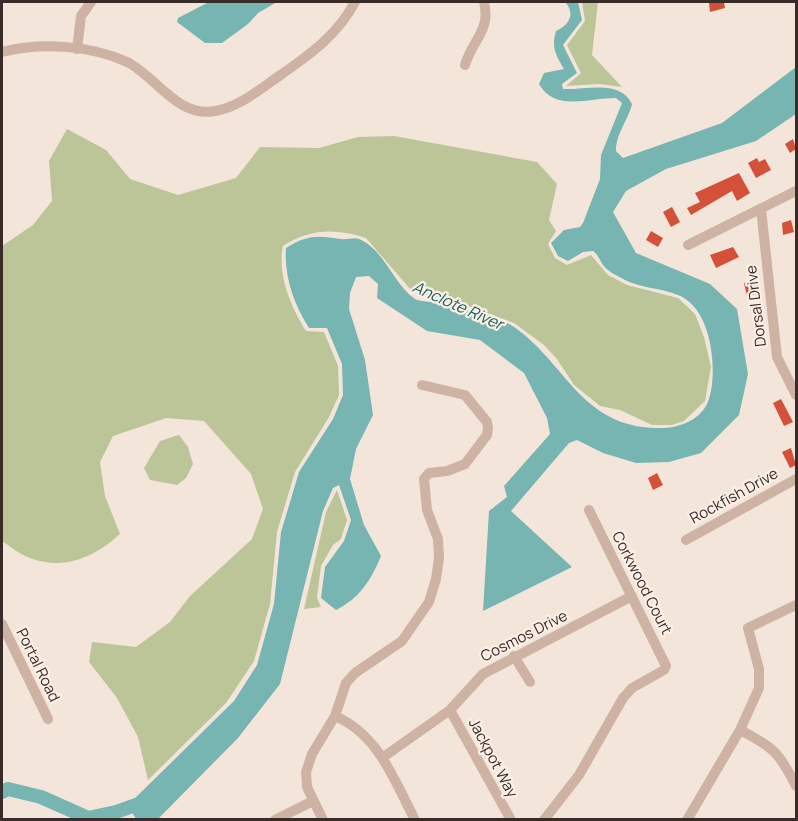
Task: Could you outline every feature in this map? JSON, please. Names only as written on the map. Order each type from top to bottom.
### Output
[{"type":"street","points":[[77,48],[81,16],[91,2]]},
{"type":"street","points":[[2,52],[39,46],[77,48],[126,61],[147,74],[177,103],[193,109],[213,112],[239,103],[317,50],[336,32],[355,2]]},
{"type":"street","points":[[465,64],[470,48],[483,32],[488,17],[484,2]]},
{"type":"street","points":[[688,245],[796,190]]},
{"type":"street","name":"Dorsal Drive","points":[[760,209],[777,357],[796,395]]},
{"type":"street","points":[[323,819],[307,788],[306,772],[312,754],[335,716],[346,683],[355,673],[402,641],[429,602],[439,558],[438,539],[427,510],[424,479],[429,473],[458,468],[471,457],[487,435],[487,422],[465,395],[422,385]]},
{"type":"street","name":"Rockfish Drive","points":[[687,540],[796,479]]},
{"type":"street","name":"Corkwood Court","points":[[544,819],[579,775],[623,698],[633,688],[664,670],[665,662],[589,510]]},
{"type":"street","name":"Cosmos Drive","points":[[382,758],[450,710],[483,674],[632,597]]},
{"type":"street","points":[[687,819],[740,730],[759,688],[759,669],[748,628],[796,606]]},
{"type":"street","name":"Portal Road","points":[[2,624],[48,719]]},
{"type":"street","points":[[514,656],[530,682]]},
{"type":"street","name":"Jackpot Way","points":[[450,710],[511,819]]},
{"type":"street","points":[[335,716],[355,724],[370,738],[415,819]]},
{"type":"street","points":[[740,730],[766,744],[781,757],[796,786]]},
{"type":"street","points":[[275,819],[313,801]]},
{"type":"green space","points":[[582,2],[598,2],[592,55],[622,87],[600,84],[566,86],[581,73],[567,45],[585,21]]},
{"type":"green space","points":[[67,129],[106,150],[130,179],[178,195],[236,178],[260,147],[319,148],[358,137],[394,136],[537,162],[557,184],[549,220],[556,231],[548,244],[555,258],[567,265],[591,255],[608,275],[627,285],[678,298],[695,314],[704,337],[711,367],[705,401],[684,421],[672,425],[652,425],[620,410],[600,406],[574,385],[557,359],[544,345],[514,323],[466,305],[431,298],[411,290],[366,238],[344,233],[323,232],[303,236],[283,246],[284,279],[295,312],[306,331],[324,332],[338,366],[339,395],[329,417],[295,472],[277,532],[270,604],[254,661],[226,703],[148,780],[138,737],[117,698],[89,662],[92,642],[136,647],[170,622],[190,596],[252,539],[263,509],[251,474],[204,421],[166,418],[113,436],[100,462],[105,496],[120,534],[110,542],[78,560],[55,563],[26,557],[2,541],[2,246],[33,225],[52,201],[49,161]]},
{"type":"green space","points":[[179,435],[188,447],[193,464],[186,478],[177,485],[150,480],[144,468],[160,441]]},
{"type":"green space","points":[[337,490],[347,520],[341,539],[333,545],[321,566],[317,598],[321,607],[304,609],[326,512]]},
{"type":"water","points":[[209,2],[277,2],[258,13],[248,24],[222,43],[205,43],[177,22],[178,18]]},
{"type":"water","points":[[565,2],[578,2],[582,20],[563,45],[577,73],[562,84],[563,89],[602,88],[619,91],[627,96],[632,104],[618,138],[616,151],[623,158],[722,123],[796,67],[796,114],[756,141],[666,169],[626,191],[613,212],[636,253],[710,284],[737,309],[748,374],[739,415],[701,453],[669,462],[636,463],[603,453],[577,440],[569,443],[511,511],[572,567],[483,611],[489,511],[507,497],[504,486],[550,434],[547,418],[524,373],[480,340],[427,331],[377,298],[378,284],[369,276],[356,277],[350,293],[349,309],[365,360],[373,415],[356,449],[350,479],[364,525],[381,556],[364,588],[352,600],[336,610],[321,598],[325,567],[344,541],[351,520],[339,485],[333,488],[323,511],[280,684],[238,738],[158,819],[136,819],[128,805],[234,701],[257,665],[274,604],[281,532],[299,472],[333,419],[343,395],[342,364],[327,328],[309,328],[295,300],[288,280],[286,248],[312,237],[359,239],[376,251],[407,293],[415,299],[476,312],[506,322],[532,342],[576,391],[592,405],[610,417],[631,425],[673,427],[695,418],[706,407],[712,387],[713,372],[710,341],[698,313],[689,302],[678,295],[638,285],[613,274],[593,251],[583,252],[568,261],[558,256],[551,243],[564,230],[580,227],[583,223],[600,179],[601,155],[622,103],[616,98],[563,101],[546,93],[539,84],[544,73],[564,69],[554,42],[556,31],[570,19],[570,11]]},
{"type":"building","points":[[724,2],[725,8],[710,12],[709,3]]},
{"type":"building","points":[[793,139],[796,149],[790,153],[785,144]]},
{"type":"building","points":[[757,158],[759,162],[765,159],[771,170],[756,178],[748,163]]},
{"type":"building","points":[[739,173],[750,193],[737,201],[732,191],[691,215],[687,208],[700,202],[695,193]]},
{"type":"building","points":[[672,207],[680,222],[671,227],[663,212]]},
{"type":"building","points":[[791,220],[794,232],[783,235],[782,223]]},
{"type":"building","points":[[651,231],[663,238],[658,247],[646,240]]},
{"type":"building","points":[[733,247],[739,257],[716,268],[710,255]]},
{"type":"building","points":[[758,280],[760,293],[747,296],[744,283]]},
{"type":"building","points":[[781,399],[793,422],[784,426],[773,403]]},
{"type":"building","points":[[791,448],[796,465],[790,468],[782,452]]},
{"type":"building","points":[[657,473],[663,485],[653,490],[648,478]]},
{"type":"waterway","name":"Anclote River","points":[[2,792],[8,789],[41,797],[88,818],[116,812],[147,801]]}]
